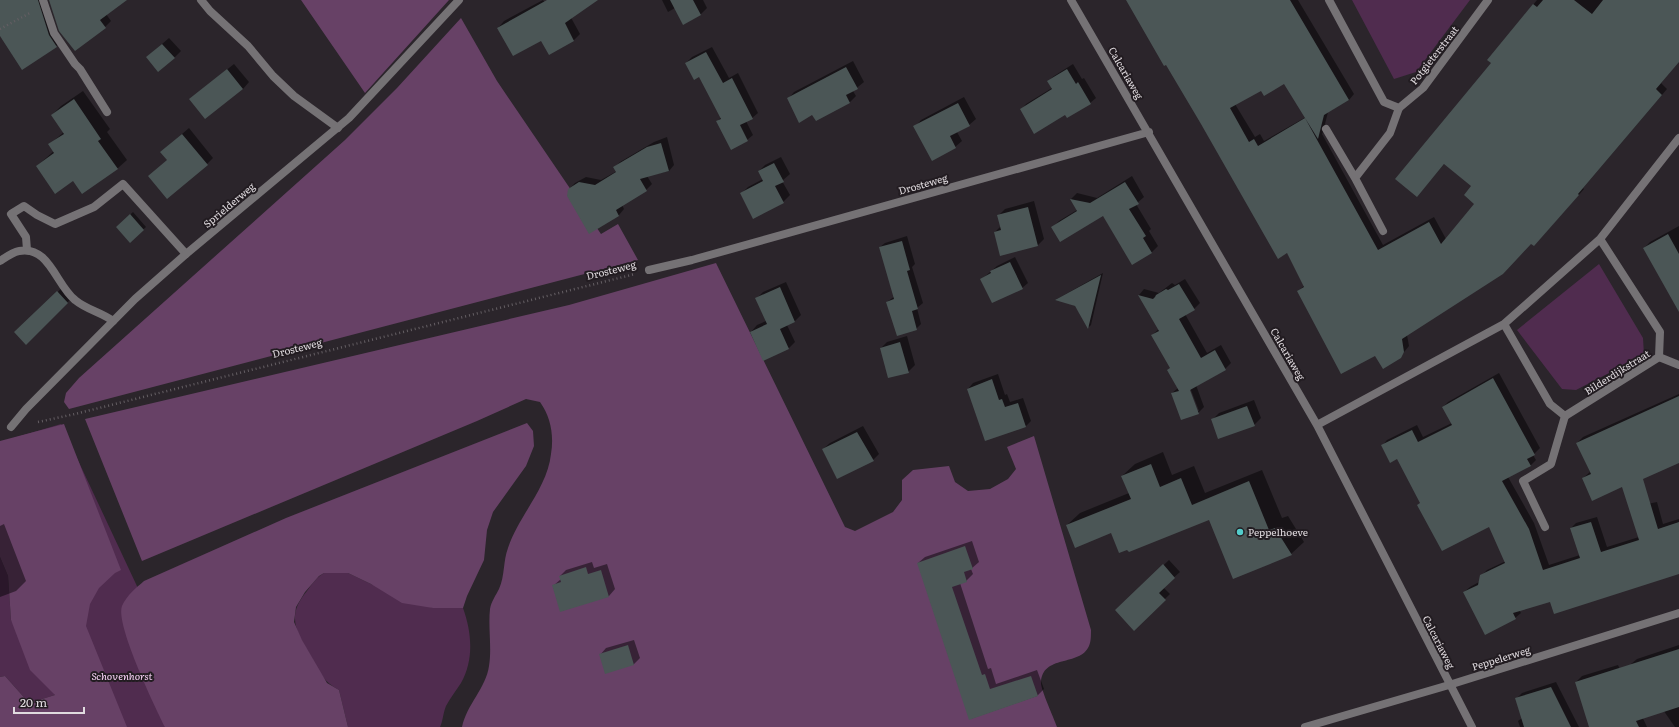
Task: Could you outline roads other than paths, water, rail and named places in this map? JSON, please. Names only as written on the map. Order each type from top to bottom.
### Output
[{"type":"street","points":[[201,0],[210,11],[248,46],[273,76],[294,96],[338,128]]},
{"type":"street","name":"Sprielderweg","points":[[11,427],[26,409],[113,321],[186,254],[349,118],[459,0]]},
{"type":"street","name":"Calcariaweg","points":[[1071,0],[1149,132],[1317,425],[1449,685],[1472,727]]},
{"type":"street","points":[[1329,0],[1384,102],[1399,108],[1390,133],[1355,178]]},
{"type":"street","name":"Potgieterstraat","points":[[1399,108],[1423,88],[1488,0]]},
{"type":"street","points":[[44,2],[54,33],[80,69],[107,112]]},
{"type":"street","points":[[1326,129],[1355,178],[1383,231]]},
{"type":"street","name":"Drosteweg","points":[[649,270],[692,260],[1149,132]]},
{"type":"street","points":[[1317,425],[1504,324],[1600,239],[1679,138]]},
{"type":"street","points":[[27,250],[26,237],[11,214],[24,206],[37,215],[55,224],[94,207],[123,184],[186,254]]},
{"type":"street","name":"Bilderdijkstraat","points":[[1565,416],[1659,357],[1660,332],[1600,239]]},
{"type":"street","points":[[0,261],[18,251],[36,251],[43,257],[64,288],[75,300],[88,309],[103,314],[113,321]]},
{"type":"street","points":[[1504,324],[1550,404],[1565,416],[1551,464],[1523,481],[1545,527]]},
{"type":"street","points":[[1659,357],[1679,365]]},
{"type":"street","name":"Peppelerweg","points":[[1305,727],[1449,685],[1679,613]]},
{"type":"place","name":"Peppelhoeve","points":[[1240,532]]},
{"type":"park label","name":"Schovenhorst","points":[[122,676]]}]
